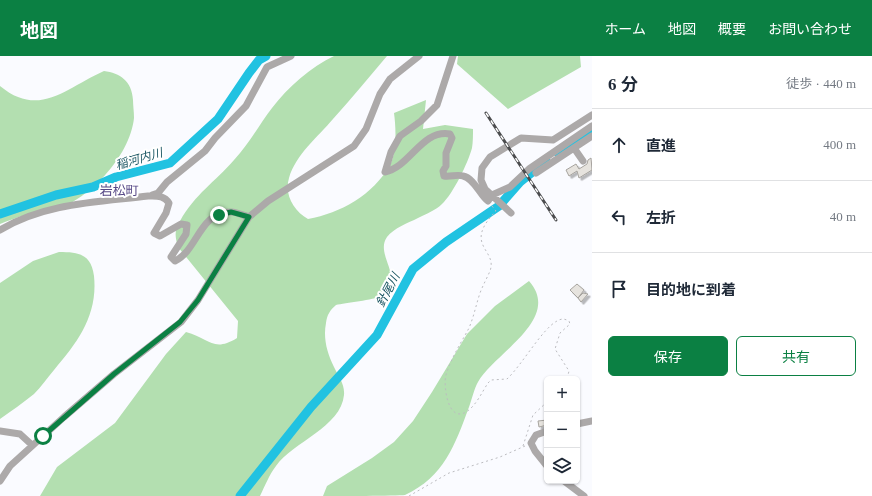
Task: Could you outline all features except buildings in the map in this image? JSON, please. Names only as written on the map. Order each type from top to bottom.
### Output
[{"type":"street","points":[[0,230],[32,215],[52,208],[148,196],[158,193],[167,182],[205,152],[215,138],[246,106],[267,67],[290,56]]},
{"type":"street","points":[[0,481],[10,466],[32,445],[114,374],[180,322],[198,300],[249,217],[268,201],[354,146],[366,129],[380,94],[390,78],[419,56]]},
{"type":"street","points":[[453,56],[436,105],[421,121],[400,136],[391,152],[385,172],[395,167],[431,137],[444,133],[450,134],[452,138],[446,153],[444,176],[463,176],[470,179],[488,201],[510,186],[529,169],[592,126]]},
{"type":"street","points":[[511,213],[491,198],[481,180],[482,168],[490,157],[521,138],[554,140],[592,115]]},
{"type":"street","points":[[536,173],[592,136]]},
{"type":"street","points":[[574,148],[583,161]]},
{"type":"street","points":[[148,196],[161,197],[166,199],[169,203],[166,213],[154,233],[157,236],[169,232],[181,224],[187,225],[186,234],[171,257],[175,261],[186,254],[209,218],[231,212],[249,217]]},
{"type":"street","points":[[580,423],[592,421]]},
{"type":"street","points":[[0,431],[20,434],[32,445]]},
{"type":"street","points":[[544,432],[536,435],[531,443],[544,462]]},
{"type":"street","points":[[568,484],[584,496]]},
{"type":"path","points":[[491,198],[496,211],[486,221],[480,239],[490,260],[491,269],[480,294],[475,314],[446,375],[444,392],[447,400],[452,409],[456,412],[462,414],[466,412],[474,405],[491,380],[507,379],[548,329],[557,321],[564,319],[569,321],[570,324],[560,333],[555,349],[569,372],[568,376]]},
{"type":"path","points":[[409,496],[450,473],[500,457],[523,446],[533,415],[544,405]]},
{"type":"green space","points":[[334,56],[387,56],[308,146],[292,169],[288,184],[289,196],[298,212],[308,219],[332,212],[355,201],[365,194],[383,176],[390,165],[394,153],[394,113],[426,100],[423,129],[445,125],[473,129],[470,154],[464,170],[451,193],[437,208],[397,228],[387,237],[384,244],[384,251],[391,275],[391,282],[388,289],[381,296],[336,305],[328,315],[325,329],[326,345],[344,391],[341,406],[326,425],[284,457],[271,473],[260,496],[40,496],[57,467],[115,423],[166,354],[186,332],[216,344],[229,342],[237,338],[238,321],[178,247],[176,231],[178,224],[192,203],[239,154],[272,108],[285,93],[300,78]]},
{"type":"green space","points":[[458,56],[580,56],[581,67],[508,109],[457,64]]},
{"type":"green space","points":[[104,71],[120,76],[128,83],[133,100],[134,118],[131,133],[115,162],[92,188],[78,199],[64,207],[41,214],[26,215],[0,224],[0,86],[14,95],[28,100],[41,100],[53,97]]},
{"type":"green space","points":[[59,252],[78,254],[87,259],[90,263],[94,276],[94,290],[93,303],[89,315],[71,349],[34,394],[0,419],[0,283],[33,261]]},
{"type":"green space","points":[[529,281],[537,295],[537,309],[532,322],[522,335],[486,371],[478,382],[459,434],[453,447],[439,469],[418,488],[405,495],[323,496],[327,486],[372,458],[394,442],[413,421],[467,334],[495,306]]},
{"type":"waterway","name":"稲河内川","points":[[0,214],[56,195],[93,187],[116,177],[170,163],[218,119],[249,73],[259,60],[266,56]]},
{"type":"waterway","name":"針尾川","points":[[558,153],[592,132]]},
{"type":"waterway","name":"針尾川","points":[[240,496],[311,407],[377,335],[413,269],[446,242],[499,206],[520,182],[546,161]]},
{"type":"railway","points":[[486,113],[556,220]]},
{"type":"district","name":"岩松町","points":[[119,190]]},
{"type":"route","points":[[43,436],[114,374],[167,334],[180,322],[198,300],[249,217],[231,212],[219,215]]}]
